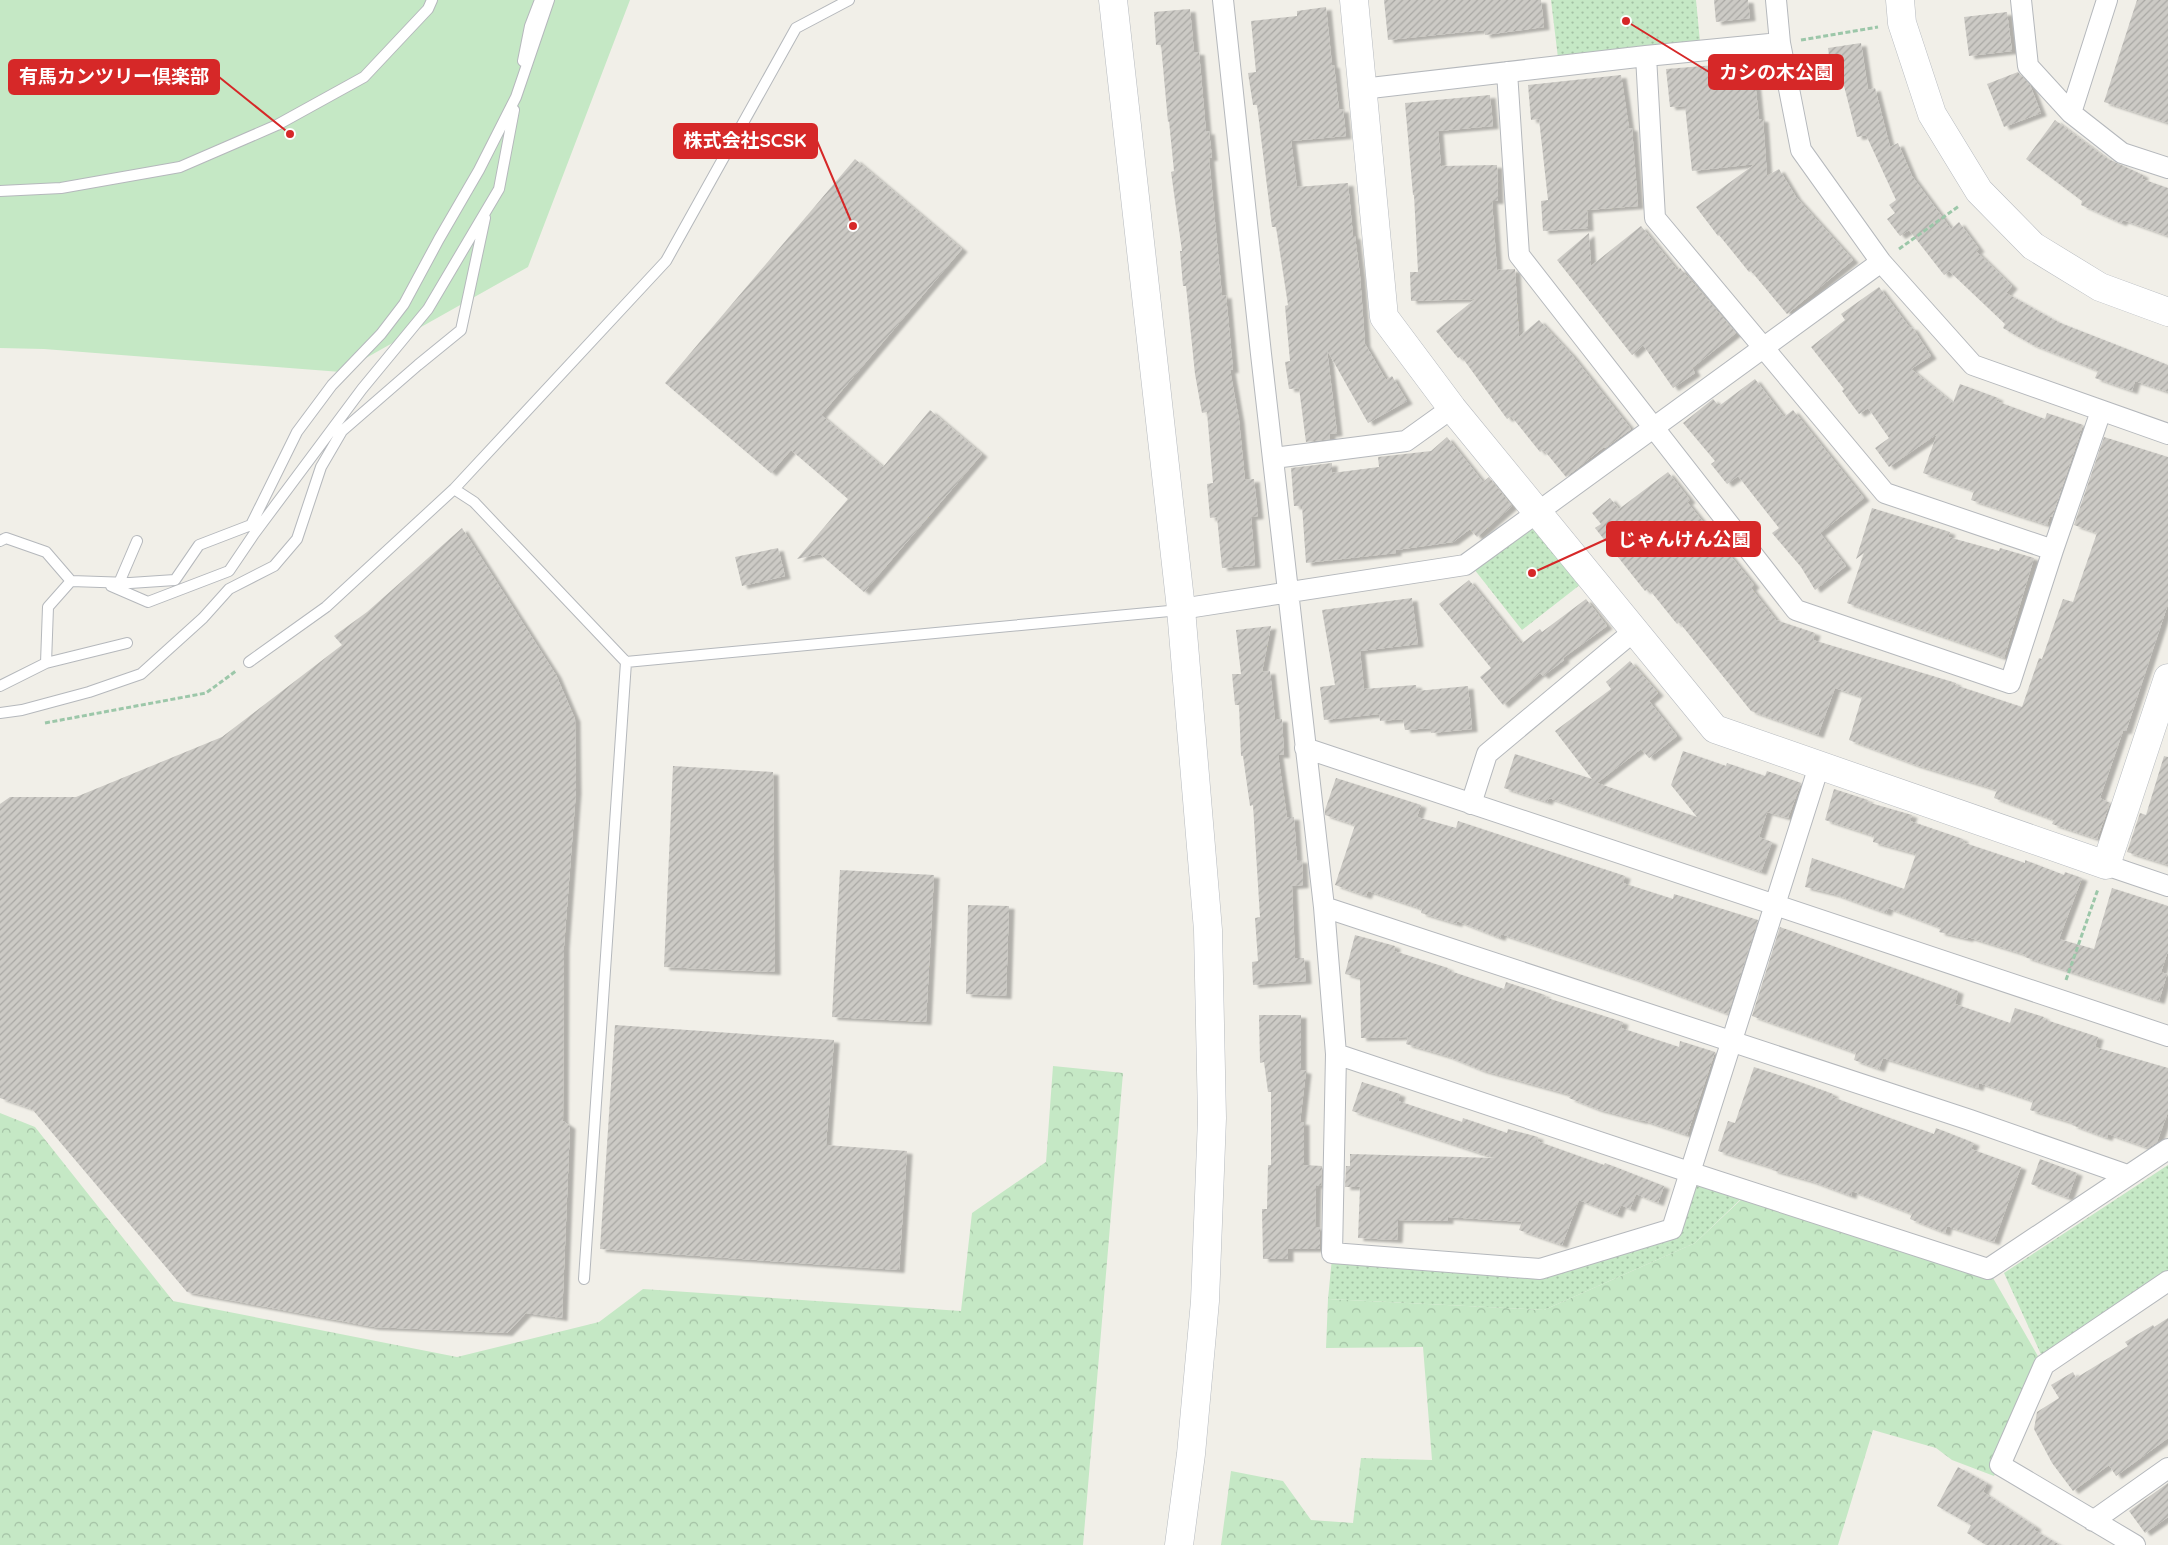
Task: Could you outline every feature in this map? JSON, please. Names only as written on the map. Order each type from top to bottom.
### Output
[{"type":"street","points":[[1114,0],[1181,610],[1208,930],[1212,1118],[1205,1301],[1179,1545]]},
{"type":"street","points":[[1223,0],[1324,908],[1336,1054],[1332,1254],[1540,1269],[1672,1229],[1819,766]]},
{"type":"street","points":[[1354,0],[1384,316],[1452,408],[1715,729],[2168,886]]},
{"type":"street","points":[[1776,0],[1780,43],[1801,150],[1881,262],[1973,365],[2168,434]]},
{"type":"street","points":[[2021,0],[2028,66],[2071,113],[2122,153],[2168,168]]},
{"type":"street","points":[[2071,113],[2107,0]]},
{"type":"street","points":[[1901,12],[1932,114],[1979,191],[2033,246],[2100,287],[2168,312]]},
{"type":"street","points":[[1362,89],[1646,56],[1780,43]]},
{"type":"street","points":[[1646,56],[1655,218],[1885,493],[2053,550]]},
{"type":"street","points":[[1507,72],[1519,255],[1796,610],[2010,682],[2101,411]]},
{"type":"street","points":[[1181,610],[1465,564],[1881,262]]},
{"type":"street","points":[[1274,458],[1406,441],[1452,408]]},
{"type":"street","points":[[1471,804],[1487,754],[1634,631]]},
{"type":"street","points":[[2106,865],[2168,678]]},
{"type":"street","points":[[1305,748],[2168,1036]]},
{"type":"street","points":[[1324,908],[1970,1120],[2127,1175]]},
{"type":"street","points":[[1336,1054],[1689,1172],[1988,1269],[2168,1149]]},
{"type":"street","points":[[2135,1545],[2000,1465],[2044,1365],[2168,1281]]},
{"type":"street","points":[[2093,1521],[2168,1468]]},
{"type":"lane","points":[[0,191],[62,188],[180,167],[268,129],[364,77],[428,9],[432,0]]},
{"type":"lane","points":[[104,582],[148,602],[229,571],[260,526],[362,389],[428,309],[498,189],[530,26],[540,0]]},
{"type":"lane","points":[[0,541],[6,538],[46,552],[71,581],[119,583],[174,580],[199,545],[251,525],[297,432],[332,385],[381,334],[404,304],[479,170],[516,97],[549,0]]},
{"type":"lane","points":[[248,662],[326,606],[454,489],[666,261],[796,28],[849,0]]},
{"type":"lane","points":[[0,713],[22,710],[89,692],[141,674],[202,618],[229,589],[274,566],[297,539],[321,467],[342,430],[461,330],[486,209]]},
{"type":"lane","points":[[454,489],[474,502],[626,662],[584,1278]]},
{"type":"lane","points":[[119,583],[136,541]]},
{"type":"lane","points":[[46,663],[48,607],[71,581]]},
{"type":"lane","points":[[626,662],[1181,610]]},
{"type":"lane","points":[[0,686],[46,663],[127,643]]},
{"type":"path","points":[[1780,43],[1901,12]]},
{"type":"path","points":[[1881,262],[1979,191]]},
{"type":"path","points":[[39,724],[206,693],[248,662]]},
{"type":"path","points":[[2060,999],[2106,865]]},
{"type":"green space","points":[[0,0],[630,0],[528,267],[341,372],[44,349],[0,348]]},
{"type":"green space","points":[[1551,0],[1696,0],[1700,42],[1558,58]]},
{"type":"green space","points":[[1536,512],[1590,577],[1522,630],[1474,569]]},
{"type":"green space","points":[[1053,1066],[1123,1073],[1083,1545],[0,1545],[0,1113],[35,1127],[173,1301],[457,1357],[599,1322],[643,1289],[961,1311],[972,1213],[1046,1162]]},
{"type":"green space","points":[[2168,1165],[2168,1277],[2044,1361],[2004,1273]]},
{"type":"green space","points":[[1691,1175],[1746,1194],[1695,1243],[1544,1310],[1328,1299],[1332,1258],[1542,1275],[1674,1233]]},
{"type":"green space","points":[[1746,1195],[1989,1271],[2043,1365],[1994,1476],[1952,1460],[1936,1448],[1873,1430],[1838,1545],[1221,1545],[1231,1471],[1283,1481],[1311,1520],[1353,1523],[1361,1458],[1432,1460],[1423,1347],[1326,1348],[1328,1299],[1544,1310],[1695,1243]]},
{"type":"building","points":[[1384,0],[1541,0],[1544,27],[1485,35],[1484,30],[1388,40]]},
{"type":"building","points":[[1714,0],[1748,0],[1750,18],[1716,22]]},
{"type":"building","points":[[2137,0],[2168,0],[2168,123],[2104,102]]},
{"type":"building","points":[[1326,7],[1332,65],[1334,65],[1339,110],[1343,109],[1346,136],[1291,141],[1297,187],[1348,183],[1353,236],[1355,236],[1360,276],[1365,344],[1386,380],[1392,376],[1407,401],[1368,423],[1327,350],[1337,433],[1330,434],[1330,439],[1306,442],[1299,388],[1289,389],[1285,362],[1290,361],[1285,306],[1288,305],[1276,227],[1272,227],[1257,105],[1253,105],[1248,73],[1256,72],[1251,21],[1297,16],[1297,11]]},
{"type":"building","points":[[1190,9],[1194,52],[1199,52],[1206,132],[1209,131],[1212,158],[1209,158],[1222,296],[1226,295],[1233,370],[1230,370],[1239,420],[1245,480],[1254,479],[1258,516],[1251,517],[1255,565],[1222,568],[1217,517],[1210,518],[1207,484],[1213,483],[1207,412],[1202,413],[1195,374],[1186,286],[1183,286],[1180,251],[1182,251],[1171,172],[1174,171],[1161,45],[1156,45],[1154,12]]},
{"type":"building","points":[[2007,12],[2012,51],[1969,56],[1964,17]]},
{"type":"building","points":[[1861,43],[1868,90],[1875,88],[1890,147],[1898,143],[1912,176],[1951,229],[1959,222],[1979,249],[1976,251],[2012,286],[2006,293],[2058,322],[2168,365],[2168,392],[2135,381],[2132,391],[2095,378],[2098,371],[2031,344],[2003,328],[2005,324],[1949,271],[1944,275],[1909,230],[1900,236],[1887,219],[1895,213],[1889,205],[1896,200],[1866,135],[1857,137],[1842,78],[1832,79],[1828,48]]},
{"type":"building","points":[[1753,62],[1759,119],[1763,119],[1767,176],[1779,169],[1796,197],[1853,260],[1787,314],[1751,271],[1749,272],[1718,236],[1696,207],[1755,164],[1692,171],[1685,106],[1670,107],[1666,69]]},
{"type":"building","points":[[2018,72],[2030,85],[2041,113],[2004,127],[1987,84]]},
{"type":"building","points":[[1621,75],[1629,128],[1632,128],[1638,206],[1587,210],[1588,228],[1543,231],[1541,201],[1548,200],[1539,119],[1531,120],[1528,85]]},
{"type":"building","points":[[1490,95],[1493,126],[1438,131],[1441,166],[1497,165],[1498,201],[1492,201],[1497,270],[1515,269],[1519,337],[1539,320],[1571,354],[1631,429],[1604,447],[1566,477],[1543,449],[1540,452],[1511,416],[1507,419],[1461,356],[1458,358],[1436,331],[1475,299],[1411,301],[1410,272],[1418,272],[1414,195],[1405,103]]},
{"type":"building","points":[[2055,120],[2106,158],[2143,175],[2142,179],[2168,188],[2168,236],[2123,220],[2121,223],[2081,205],[2082,201],[2026,159]]},
{"type":"building","points":[[855,159],[962,249],[821,415],[883,467],[930,410],[982,454],[864,592],[820,554],[797,559],[848,499],[791,450],[771,473],[665,383]]},
{"type":"building","points":[[1641,226],[1677,270],[1680,268],[1736,333],[1692,368],[1695,373],[1673,388],[1643,345],[1632,355],[1557,260],[1589,233],[1591,266]]},
{"type":"building","points":[[1879,287],[1910,328],[1912,327],[1931,356],[1911,369],[1953,403],[1960,384],[1998,398],[1996,401],[2045,419],[2047,413],[2083,425],[2052,517],[2050,516],[2047,525],[1971,500],[1974,491],[1923,473],[1937,434],[1889,467],[1875,448],[1889,438],[1868,408],[1859,414],[1842,391],[1844,389],[1811,347],[1845,320],[1841,314]]},
{"type":"building","points":[[1755,379],[1784,417],[1793,410],[1864,498],[1820,533],[1846,566],[1815,590],[1801,567],[1772,533],[1779,528],[1738,476],[1727,484],[1711,464],[1715,461],[1683,423],[1713,399],[1719,406]]},
{"type":"building","points":[[1447,437],[1483,482],[1489,477],[1512,506],[1477,537],[1470,529],[1453,542],[1396,550],[1396,553],[1306,563],[1302,506],[1294,506],[1291,468],[1332,463],[1332,473],[1379,467],[1378,457],[1431,451]]},
{"type":"building","points":[[2104,437],[2168,457],[2168,604],[2126,731],[2123,731],[2100,798],[2110,803],[2097,839],[2052,824],[2054,820],[1994,798],[1997,790],[1916,765],[1849,740],[1862,697],[1835,688],[1818,735],[1751,711],[1679,622],[1677,624],[1648,588],[1645,591],[1595,528],[1601,524],[1592,513],[1610,498],[1619,509],[1668,472],[1690,500],[1687,502],[1754,585],[1751,588],[1776,620],[1815,633],[1813,640],[1956,683],[1955,685],[2022,707],[2039,658],[2042,659],[2063,599],[2073,602],[2097,533],[2074,525]]},
{"type":"building","points":[[1872,508],[1950,532],[1948,537],[1999,551],[2000,548],[2034,558],[2004,658],[1847,603],[1864,553],[1856,559]]},
{"type":"building","points":[[462,528],[556,675],[575,719],[576,791],[564,946],[563,1121],[570,1126],[562,1318],[526,1313],[507,1333],[374,1327],[187,1292],[32,1109],[0,1098],[0,804],[10,797],[76,797],[222,737],[342,645],[334,636],[367,612]]},
{"type":"building","points":[[778,548],[785,576],[742,586],[735,557]]},
{"type":"building","points":[[1469,580],[1521,644],[1540,629],[1542,632],[1586,599],[1607,626],[1563,658],[1564,660],[1543,676],[1540,673],[1503,705],[1480,677],[1491,668],[1439,604]]},
{"type":"building","points":[[1412,598],[1418,644],[1360,651],[1364,689],[1416,685],[1417,691],[1468,686],[1472,729],[1431,733],[1431,728],[1405,730],[1403,719],[1380,721],[1379,714],[1324,720],[1320,687],[1335,685],[1322,610]]},
{"type":"building","points":[[1271,626],[1262,672],[1270,671],[1275,719],[1282,719],[1284,755],[1278,755],[1287,817],[1294,817],[1297,860],[1302,860],[1303,885],[1292,886],[1295,958],[1304,958],[1306,981],[1253,985],[1252,962],[1258,961],[1255,918],[1260,917],[1253,805],[1250,806],[1243,756],[1241,756],[1239,705],[1235,705],[1232,674],[1241,674],[1236,630]]},
{"type":"building","points":[[1630,661],[1658,693],[1649,701],[1677,736],[1649,758],[1641,749],[1597,783],[1697,817],[1671,785],[1683,751],[1726,766],[1727,763],[1765,776],[1767,771],[1801,783],[1788,818],[1767,812],[1759,837],[1772,842],[1761,872],[1549,798],[1547,802],[1504,788],[1515,754],[1592,779],[1555,731],[1611,689],[1606,682]]},
{"type":"building","points":[[2164,756],[2168,757],[2168,865],[2127,852],[2140,813],[2146,815]]},
{"type":"building","points":[[673,766],[773,772],[775,972],[664,967]]},
{"type":"building","points":[[1336,778],[1421,805],[1417,817],[1456,828],[1458,821],[1625,876],[1623,883],[1673,899],[1674,894],[1758,920],[1728,1014],[1635,979],[1501,934],[1500,938],[1457,921],[1457,924],[1421,913],[1422,909],[1368,891],[1366,896],[1335,885],[1355,825],[1325,815]]},
{"type":"building","points":[[1834,789],[1868,800],[1867,802],[1912,815],[1910,821],[1963,839],[1962,842],[2025,863],[2025,860],[2064,875],[2065,872],[2082,878],[2059,939],[2094,949],[2112,888],[2168,906],[2168,951],[2161,972],[2167,974],[2159,1001],[2025,957],[2026,955],[1968,937],[1968,939],[1939,932],[1941,928],[1888,908],[1886,913],[1834,894],[1805,887],[1812,858],[1904,889],[1916,854],[1873,842],[1874,836],[1825,820]]},
{"type":"building","points":[[840,870],[934,875],[926,1022],[832,1017]]},
{"type":"building","points":[[968,905],[1009,906],[1006,996],[966,994]]},
{"type":"building","points":[[1780,927],[1958,991],[1955,1004],[2010,1023],[2015,1008],[2098,1037],[2095,1047],[2168,1068],[2168,1112],[2157,1142],[2148,1148],[2108,1134],[2107,1138],[2072,1125],[2073,1123],[2030,1110],[2033,1101],[1979,1083],[1978,1088],[1883,1058],[1879,1069],[1854,1060],[1856,1053],[1752,1016]]},
{"type":"building","points":[[1355,935],[1395,946],[1394,951],[1448,968],[1447,970],[1504,989],[1506,982],[1545,995],[1544,997],[1623,1022],[1621,1028],[1679,1047],[1680,1041],[1715,1052],[1687,1135],[1642,1120],[1597,1109],[1569,1098],[1571,1095],[1481,1070],[1447,1056],[1406,1044],[1408,1037],[1361,1038],[1360,978],[1345,974]]},
{"type":"building","points":[[1259,1015],[1301,1015],[1301,1070],[1306,1071],[1300,1122],[1304,1122],[1304,1165],[1322,1166],[1321,1186],[1316,1185],[1315,1227],[1320,1227],[1320,1249],[1288,1249],[1288,1259],[1263,1259],[1262,1209],[1267,1209],[1268,1165],[1271,1165],[1271,1092],[1268,1092],[1264,1062],[1260,1063]]},
{"type":"building","points":[[615,1025],[834,1040],[826,1145],[907,1151],[899,1270],[600,1249]]},
{"type":"building","points":[[1754,1067],[1833,1094],[1832,1097],[1934,1134],[1936,1128],[1974,1143],[1971,1149],[2021,1167],[1994,1242],[1947,1226],[1945,1233],[1910,1219],[1912,1214],[1852,1191],[1851,1196],[1811,1181],[1772,1170],[1773,1168],[1718,1151],[1728,1121],[1735,1123]]},
{"type":"building","points":[[1362,1082],[1400,1094],[1398,1101],[1462,1122],[1463,1118],[1507,1133],[1508,1129],[1538,1137],[1537,1141],[1604,1165],[1605,1163],[1664,1186],[1658,1203],[1636,1194],[1630,1209],[1621,1205],[1617,1215],[1579,1200],[1562,1245],[1519,1230],[1522,1222],[1448,1217],[1448,1221],[1398,1220],[1397,1240],[1358,1238],[1360,1187],[1345,1187],[1346,1166],[1350,1166],[1350,1154],[1495,1158],[1352,1111]]},
{"type":"building","points":[[2040,1159],[2077,1173],[2068,1198],[2031,1184]]},
{"type":"building","points":[[2168,1318],[2168,1438],[2116,1476],[2109,1465],[2073,1491],[2052,1463],[2034,1429],[2037,1412],[2059,1398],[2051,1385],[2073,1372],[2076,1378],[2128,1346],[2125,1342]]},
{"type":"building","points":[[1958,1467],[1987,1483],[1983,1492],[2036,1527],[2034,1530],[2060,1545],[1986,1545],[1967,1533],[1971,1525],[1937,1506]]},
{"type":"building","points":[[2168,1483],[2168,1517],[2145,1533],[2129,1511]]},
{"type":"place","name":"カシの木公園","points":[[1626,21]]},
{"type":"place","name":"有馬カンツリー倶楽部","points":[[290,134]]},
{"type":"place","name":"株式会社SCSK","points":[[853,226]]},
{"type":"place","name":"じゃんけん公園","points":[[1532,573]]}]
